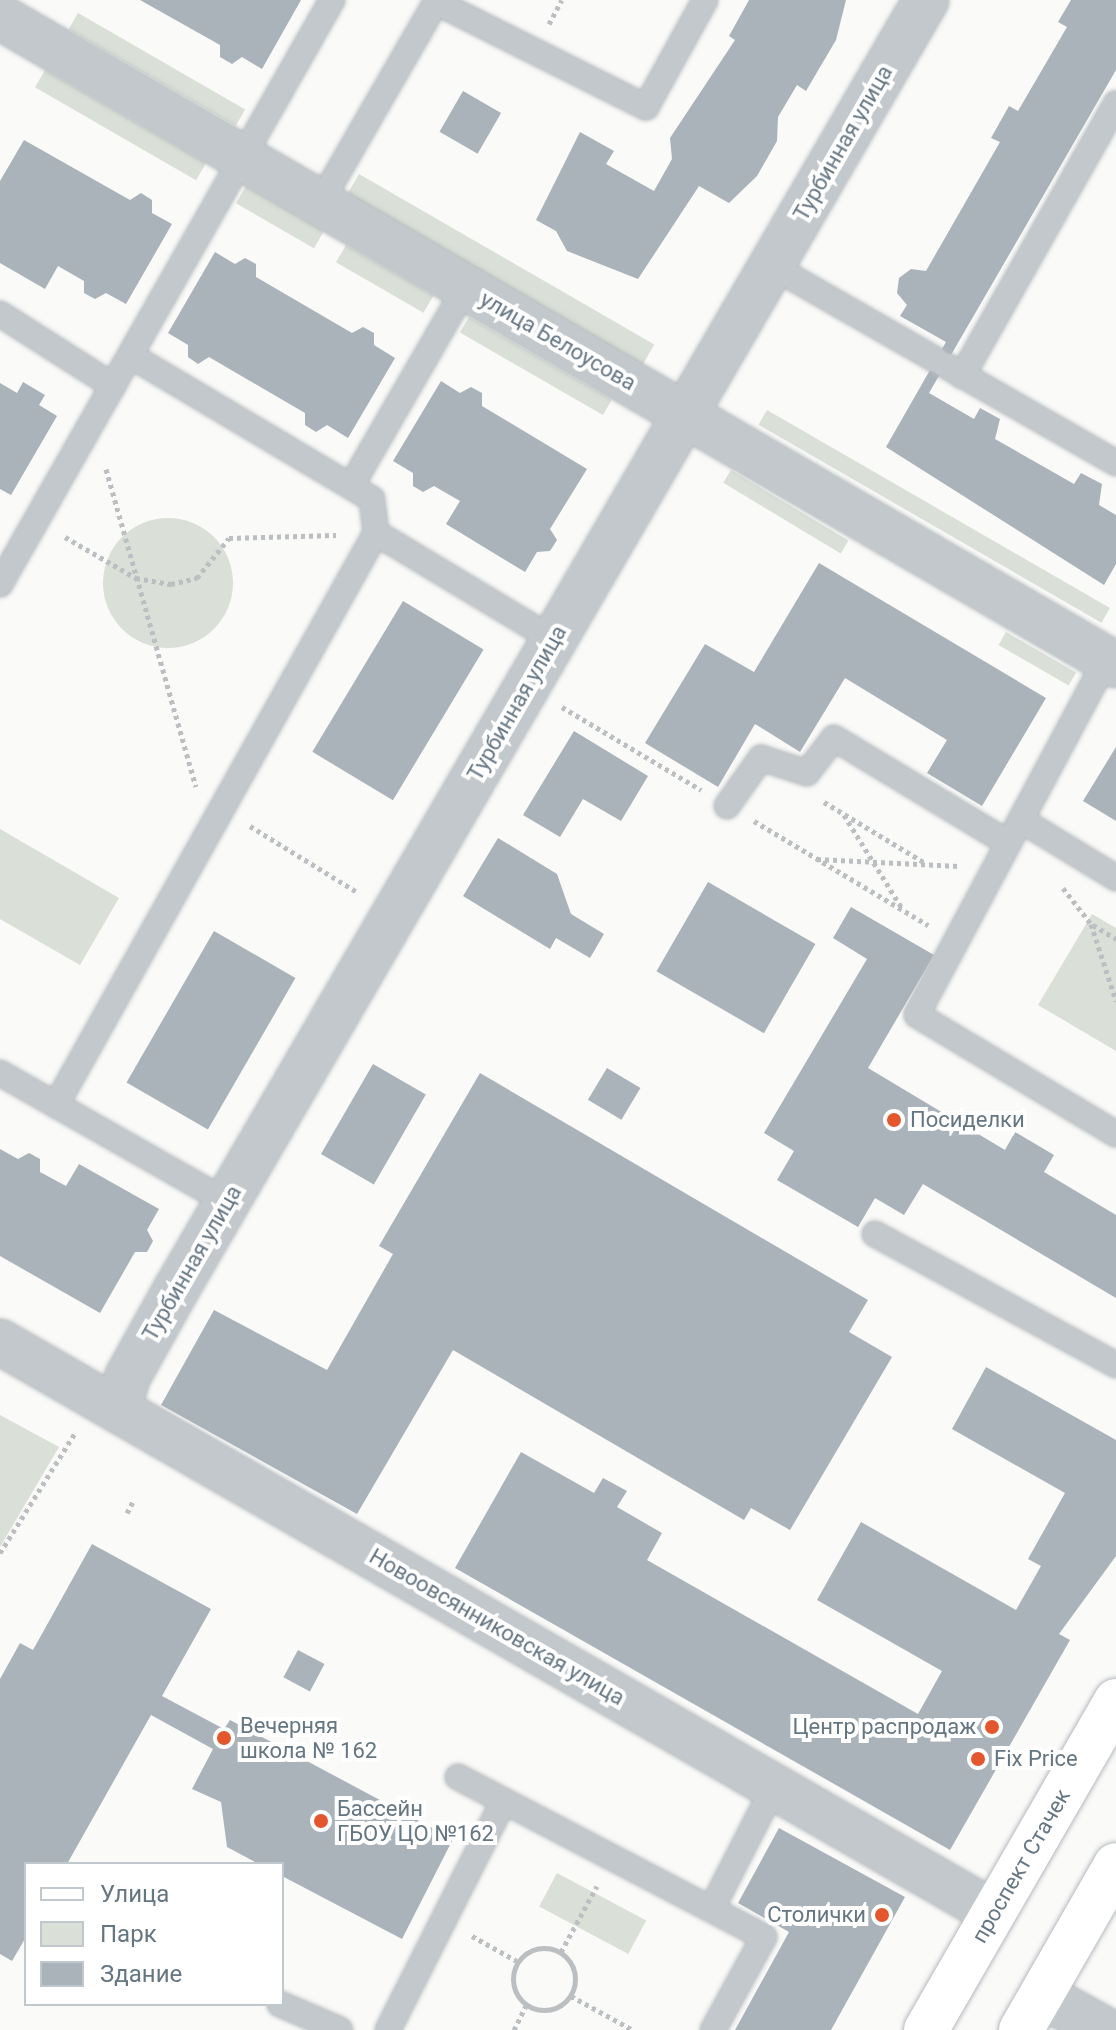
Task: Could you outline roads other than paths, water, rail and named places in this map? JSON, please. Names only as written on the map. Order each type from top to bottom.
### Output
[{"type":"main road","name":"проспект Стачек","points":[[926,2030],[1116,1701]]},
{"type":"main road","points":[[1031,2012],[1116,1865]]},
{"type":"street","name":"Турбинная улица","points":[[118,1410],[128,1376],[227,1202],[926,0]]},
{"type":"street","name":"улица Белоусова","points":[[9,21],[685,415],[1113,655]]},
{"type":"street","name":"Новоовсянниковская улица","points":[[0,1342],[994,1913]]},
{"type":"street","points":[[1031,2012],[1105,2030]]},
{"type":"lane","points":[[0,584],[9,547],[93,421],[332,0]]},
{"type":"lane","points":[[320,203],[436,2],[646,107],[705,0]]},
{"type":"lane","points":[[948,367],[1116,104]]},
{"type":"lane","points":[[772,266],[1116,463]]},
{"type":"lane","points":[[351,486],[466,287]]},
{"type":"lane","points":[[0,314],[113,386]]},
{"type":"lane","points":[[56,1105],[222,809],[366,534],[372,499],[131,356]]},
{"type":"lane","points":[[366,534],[554,640]]},
{"type":"lane","points":[[1113,655],[917,1015],[1116,1134]]},
{"type":"lane","points":[[727,806],[753,763],[771,759],[807,773],[834,738],[1008,843]]},
{"type":"lane","points":[[1021,820],[1116,878]]},
{"type":"lane","points":[[2,1079],[56,1105],[227,1202]]},
{"type":"lane","points":[[875,1234],[1116,1365]]},
{"type":"lane","points":[[458,1777],[764,1937],[713,2030]]},
{"type":"lane","points":[[712,1908],[774,1787]]},
{"type":"lane","points":[[388,2030],[503,1802]]},
{"type":"lane","points":[[284,2006],[340,2030]]},
{"type":"place","name":"Посиделки","points":[[894,1120]]},
{"type":"place","name":"Центр распродаж","points":[[992,1727]]},
{"type":"place","name":"Вечерняя школа № 162","points":[[224,1738]]},
{"type":"place","name":"Fix Price","points":[[978,1759]]},
{"type":"place","name":"Бассейн ГБОУ ЦО №162","points":[[321,1821]]},
{"type":"place","name":"Столички","points":[[882,1915]]}]
